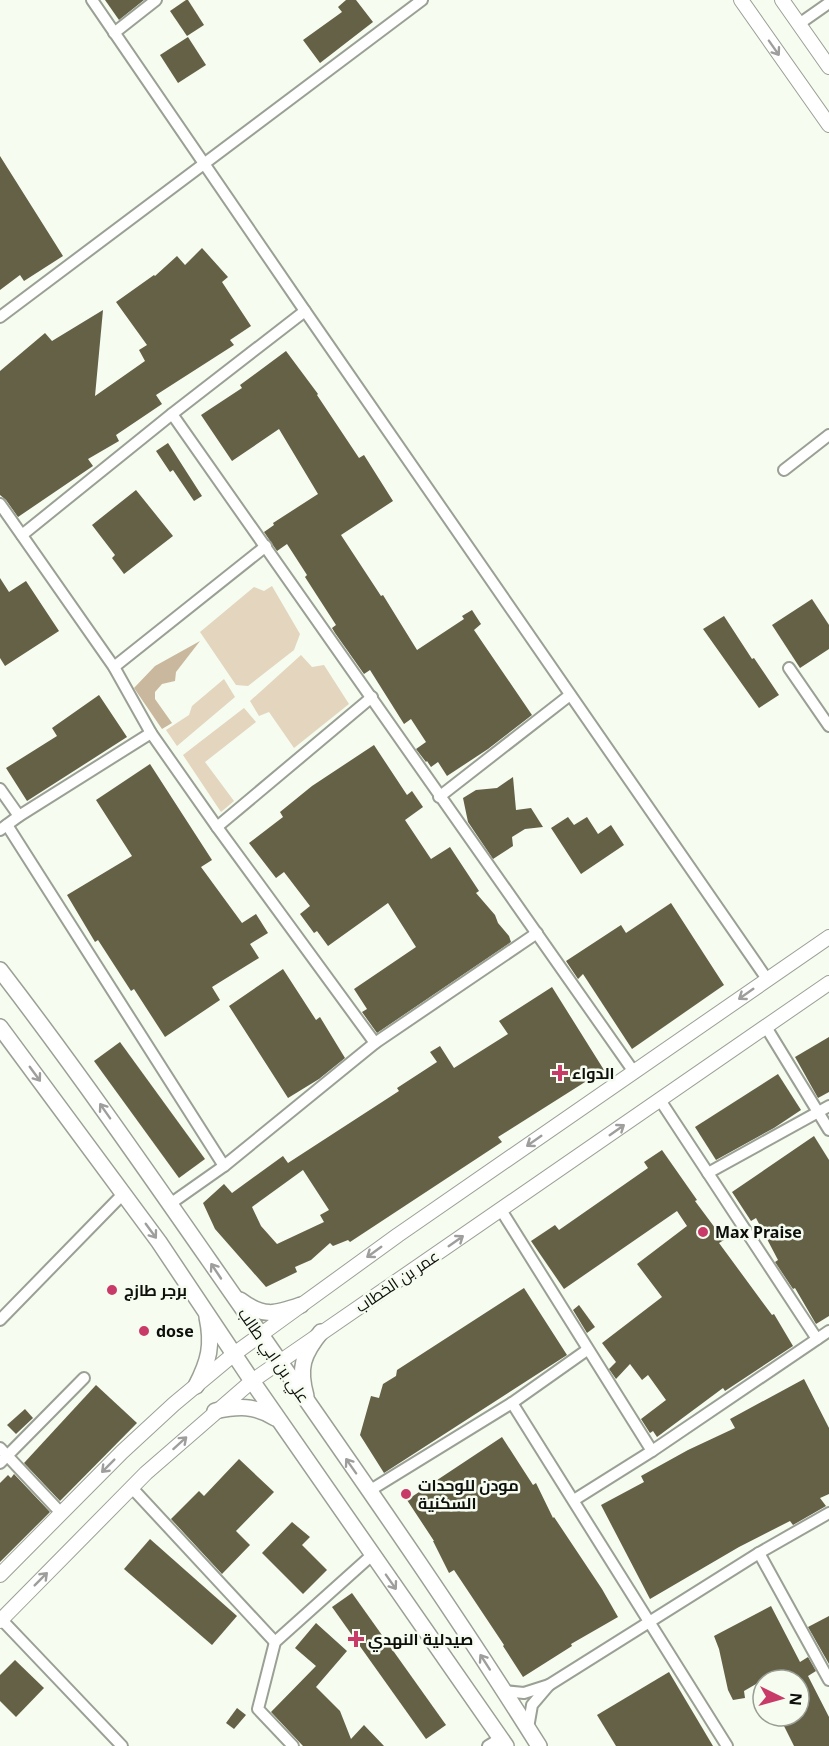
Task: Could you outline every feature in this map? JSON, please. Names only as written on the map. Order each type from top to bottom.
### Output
[{"type":"main road","name":"علي بن ابي طالب","points":[[0,970],[66,1055],[232,1293],[504,1690],[539,1746]]},
{"type":"main road","name":"علي بن ابي طالب","points":[[0,1027],[159,1242],[498,1743]]},
{"type":"main road","points":[[232,1293],[251,1308],[264,1313],[278,1313],[301,1305]]},
{"type":"main road","points":[[196,1386],[206,1368],[210,1350],[210,1331],[205,1311]]},
{"type":"main road","points":[[307,1402],[302,1382],[302,1365],[309,1347],[321,1332]]},
{"type":"main road","points":[[215,1411],[249,1406],[264,1411],[279,1421]]},
{"type":"street","points":[[92,0],[304,311],[767,979]]},
{"type":"street","points":[[114,33],[156,0]]},
{"type":"street","points":[[0,317],[422,0]]},
{"type":"street","points":[[741,0],[829,125]]},
{"type":"street","points":[[782,0],[829,67]]},
{"type":"street","points":[[799,24],[829,3]]},
{"type":"street","points":[[22,536],[172,414],[304,311]]},
{"type":"street","points":[[172,414],[634,1072]]},
{"type":"street","points":[[784,470],[829,435]]},
{"type":"street","points":[[0,504],[114,667],[152,733],[217,827],[375,1043]]},
{"type":"street","points":[[114,667],[266,546]]},
{"type":"street","points":[[789,668],[829,726]]},
{"type":"street","points":[[439,797],[570,695]]},
{"type":"street","points":[[217,827],[372,697]]},
{"type":"street","points":[[152,733],[19,816],[4,828],[224,1166]]},
{"type":"street","points":[[0,789],[19,816]]},
{"type":"street","points":[[170,1204],[224,1166],[375,1043],[537,933]]},
{"type":"street","points":[[0,1575],[131,1444],[234,1354],[398,1235],[829,937]]},
{"type":"street","name":"عمر بن الخطاب","points":[[1,1620],[132,1488],[215,1411],[252,1381],[829,983]]},
{"type":"street","points":[[766,1027],[829,1130]]},
{"type":"street","points":[[660,1100],[817,1339]]},
{"type":"street","points":[[708,1173],[829,1106]]},
{"type":"street","points":[[2,1313],[123,1194]]},
{"type":"street","points":[[501,1210],[652,1451]]},
{"type":"street","points":[[574,1500],[652,1451],[829,1331]]},
{"type":"street","points":[[369,1491],[512,1403],[587,1350]]},
{"type":"street","points":[[61,1513],[2,1456],[84,1378]]},
{"type":"street","points":[[512,1403],[728,1746]]},
{"type":"street","points":[[132,1488],[276,1642]]},
{"type":"street","points":[[504,1690],[524,1693],[549,1685],[759,1553],[829,1513]]},
{"type":"street","points":[[759,1553],[829,1680]]},
{"type":"street","points":[[293,1746],[258,1709],[276,1642],[372,1555]]},
{"type":"street","points":[[1,1620],[122,1746]]},
{"type":"street","points":[[528,1728],[532,1704],[549,1685]]},
{"type":"shaded area","points":[[272,586],[300,634],[294,650],[248,686],[236,685],[200,632],[254,587],[264,591]]},
{"type":"shaded area","points":[[200,641],[176,672],[175,681],[162,684],[155,692],[155,699],[172,723],[162,729],[134,688],[155,666]]},
{"type":"shaded area","points":[[301,655],[312,667],[324,665],[349,704],[294,748],[269,712],[259,716],[250,701]]},
{"type":"shaded area","points":[[224,679],[235,697],[177,746],[166,730],[189,715],[192,706]]},
{"type":"shaded area","points":[[244,708],[256,722],[205,762],[234,801],[221,812],[183,755]]},
{"type":"building","points":[[105,0],[144,0],[119,20]]},
{"type":"building","points":[[186,0],[204,25],[187,36],[170,11]]},
{"type":"building","points":[[346,0],[356,0],[373,22],[320,63],[303,40],[342,12],[338,7]]},
{"type":"building","points":[[188,37],[206,65],[178,83],[160,55]]},
{"type":"building","points":[[0,156],[63,256],[24,281],[20,275],[0,290]]},
{"type":"building","points":[[202,248],[228,277],[222,282],[251,326],[230,340],[234,345],[156,395],[162,404],[116,435],[119,441],[88,459],[93,466],[18,517],[0,495],[0,371],[45,333],[52,341],[103,310],[95,396],[145,361],[139,350],[147,345],[116,302],[155,276],[177,256],[185,265]]},
{"type":"building","points":[[286,351],[318,394],[359,458],[364,455],[393,501],[341,535],[381,596],[383,595],[417,650],[464,619],[462,616],[472,610],[481,624],[474,630],[532,715],[488,749],[447,776],[438,762],[431,767],[426,762],[416,749],[426,742],[411,719],[404,724],[370,670],[364,674],[335,633],[332,628],[336,625],[287,544],[277,551],[264,532],[274,525],[273,523],[318,494],[279,429],[232,461],[201,415],[242,388],[240,385]]},
{"type":"building","points":[[168,443],[202,496],[194,501],[173,470],[170,472],[156,451]]},
{"type":"building","points":[[136,490],[173,536],[124,574],[112,558],[115,555],[92,525]]},
{"type":"building","points":[[0,578],[9,592],[26,581],[59,631],[5,666],[0,658]]},
{"type":"building","points":[[812,599],[829,625],[829,649],[800,668],[772,625]]},
{"type":"building","points":[[724,616],[779,695],[759,708],[703,629]]},
{"type":"building","points":[[99,695],[127,737],[27,801],[6,768],[57,736],[52,728]]},
{"type":"building","points":[[374,745],[407,795],[412,791],[423,807],[405,820],[431,859],[450,847],[479,891],[476,893],[495,915],[511,942],[377,1033],[362,1012],[367,1009],[354,989],[416,947],[388,903],[328,946],[317,931],[314,933],[300,914],[310,906],[284,872],[276,878],[249,843],[283,817],[280,812],[312,786]]},
{"type":"building","points":[[150,764],[212,860],[201,867],[242,923],[256,914],[268,933],[250,944],[259,958],[212,987],[220,1000],[165,1037],[134,989],[131,991],[98,940],[95,942],[67,895],[132,856],[96,800]]},
{"type":"building","points":[[513,777],[516,810],[531,808],[543,827],[525,829],[512,837],[513,846],[493,859],[468,822],[463,798],[476,790],[497,788]]},
{"type":"building","points":[[568,817],[574,825],[587,817],[598,834],[611,825],[624,845],[581,874],[551,828]]},
{"type":"building","points":[[671,903],[724,985],[632,1049],[583,974],[578,979],[566,961],[621,925],[626,933]]},
{"type":"building","points":[[283,969],[316,1020],[320,1017],[345,1058],[319,1079],[288,1098],[229,1006]]},
{"type":"building","points":[[552,987],[604,1070],[498,1137],[502,1142],[350,1242],[348,1240],[333,1246],[330,1243],[311,1260],[295,1267],[297,1272],[266,1287],[215,1229],[203,1203],[224,1184],[232,1193],[283,1156],[288,1163],[399,1091],[397,1088],[437,1062],[430,1052],[440,1046],[454,1068],[508,1034],[499,1021]],"holes":[[[303,1170],[329,1210],[320,1215],[324,1222],[277,1244],[261,1226],[252,1207]]]},
{"type":"building","points":[[829,1037],[829,1092],[818,1098],[795,1057]]},
{"type":"building","points":[[120,1042],[205,1159],[179,1178],[94,1061]]},
{"type":"building","points":[[778,1074],[801,1110],[774,1128],[716,1160],[695,1127]]},
{"type":"building","points":[[814,1136],[829,1160],[829,1316],[816,1324],[795,1288],[793,1289],[775,1262],[778,1260],[756,1218],[751,1221],[732,1192]]},
{"type":"building","points":[[662,1150],[724,1240],[719,1243],[772,1315],[774,1314],[793,1346],[725,1391],[723,1388],[657,1437],[653,1431],[650,1433],[641,1419],[666,1400],[648,1375],[642,1380],[630,1364],[616,1379],[609,1369],[616,1362],[602,1343],[662,1297],[637,1264],[687,1226],[677,1211],[564,1289],[531,1241],[555,1225],[559,1230],[648,1168],[644,1162]]},
{"type":"building","points":[[524,1288],[567,1355],[384,1473],[360,1435],[371,1396],[379,1398],[383,1384],[396,1376],[397,1370]]},
{"type":"building","points":[[579,1305],[595,1327],[587,1333],[573,1310]]},
{"type":"building","points":[[804,1379],[829,1428],[829,1494],[820,1498],[826,1506],[793,1525],[790,1521],[739,1547],[650,1599],[601,1505],[644,1482],[641,1476],[735,1428],[730,1419]]},
{"type":"building","points":[[96,1385],[137,1423],[60,1501],[24,1463]]},
{"type":"building","points":[[25,1409],[33,1418],[16,1434],[7,1425]]},
{"type":"building","points":[[502,1437],[533,1485],[536,1483],[553,1518],[602,1589],[618,1617],[571,1644],[572,1646],[523,1677],[454,1570],[449,1573],[434,1541],[407,1500]]},
{"type":"building","points":[[239,1459],[274,1492],[236,1531],[250,1545],[222,1574],[171,1519],[199,1491],[204,1496]]},
{"type":"building","points":[[14,1474],[50,1512],[0,1562],[0,1483],[8,1475],[11,1478]]},
{"type":"building","points":[[292,1522],[310,1537],[302,1545],[327,1570],[303,1594],[262,1553]]},
{"type":"building","points":[[150,1539],[237,1616],[212,1645],[124,1569]]},
{"type":"building","points":[[352,1593],[446,1725],[426,1739],[332,1607]]},
{"type":"building","points":[[771,1606],[800,1662],[808,1657],[816,1671],[811,1674],[811,1668],[751,1668],[751,1687],[744,1691],[745,1698],[733,1700],[728,1690],[714,1636]]},
{"type":"building","points":[[829,1616],[829,1664],[808,1627]]},
{"type":"building","points":[[316,1623],[347,1651],[316,1687],[340,1711],[351,1739],[364,1725],[384,1746],[303,1746],[271,1712],[316,1666],[295,1648]]},
{"type":"building","points":[[15,1660],[44,1688],[16,1717],[0,1701],[0,1675]]},
{"type":"building","points":[[669,1672],[713,1746],[616,1746],[597,1715]]},
{"type":"building","points":[[811,1682],[829,1717],[829,1746],[794,1746],[785,1728],[811,1728]]},
{"type":"building","points":[[237,1708],[246,1715],[234,1729],[226,1723]]},
{"type":"place","name":"الدواء","points":[[560,1073]]},
{"type":"place","name":"Max Praise","points":[[703,1232]]},
{"type":"place","name":"برجر طازج","points":[[112,1290]]},
{"type":"place","name":"dose","points":[[144,1331]]},
{"type":"place","name":"مودن للوحدات السكنية","points":[[406,1494]]},
{"type":"place","name":"صيدلية النهدي","points":[[356,1639]]}]
